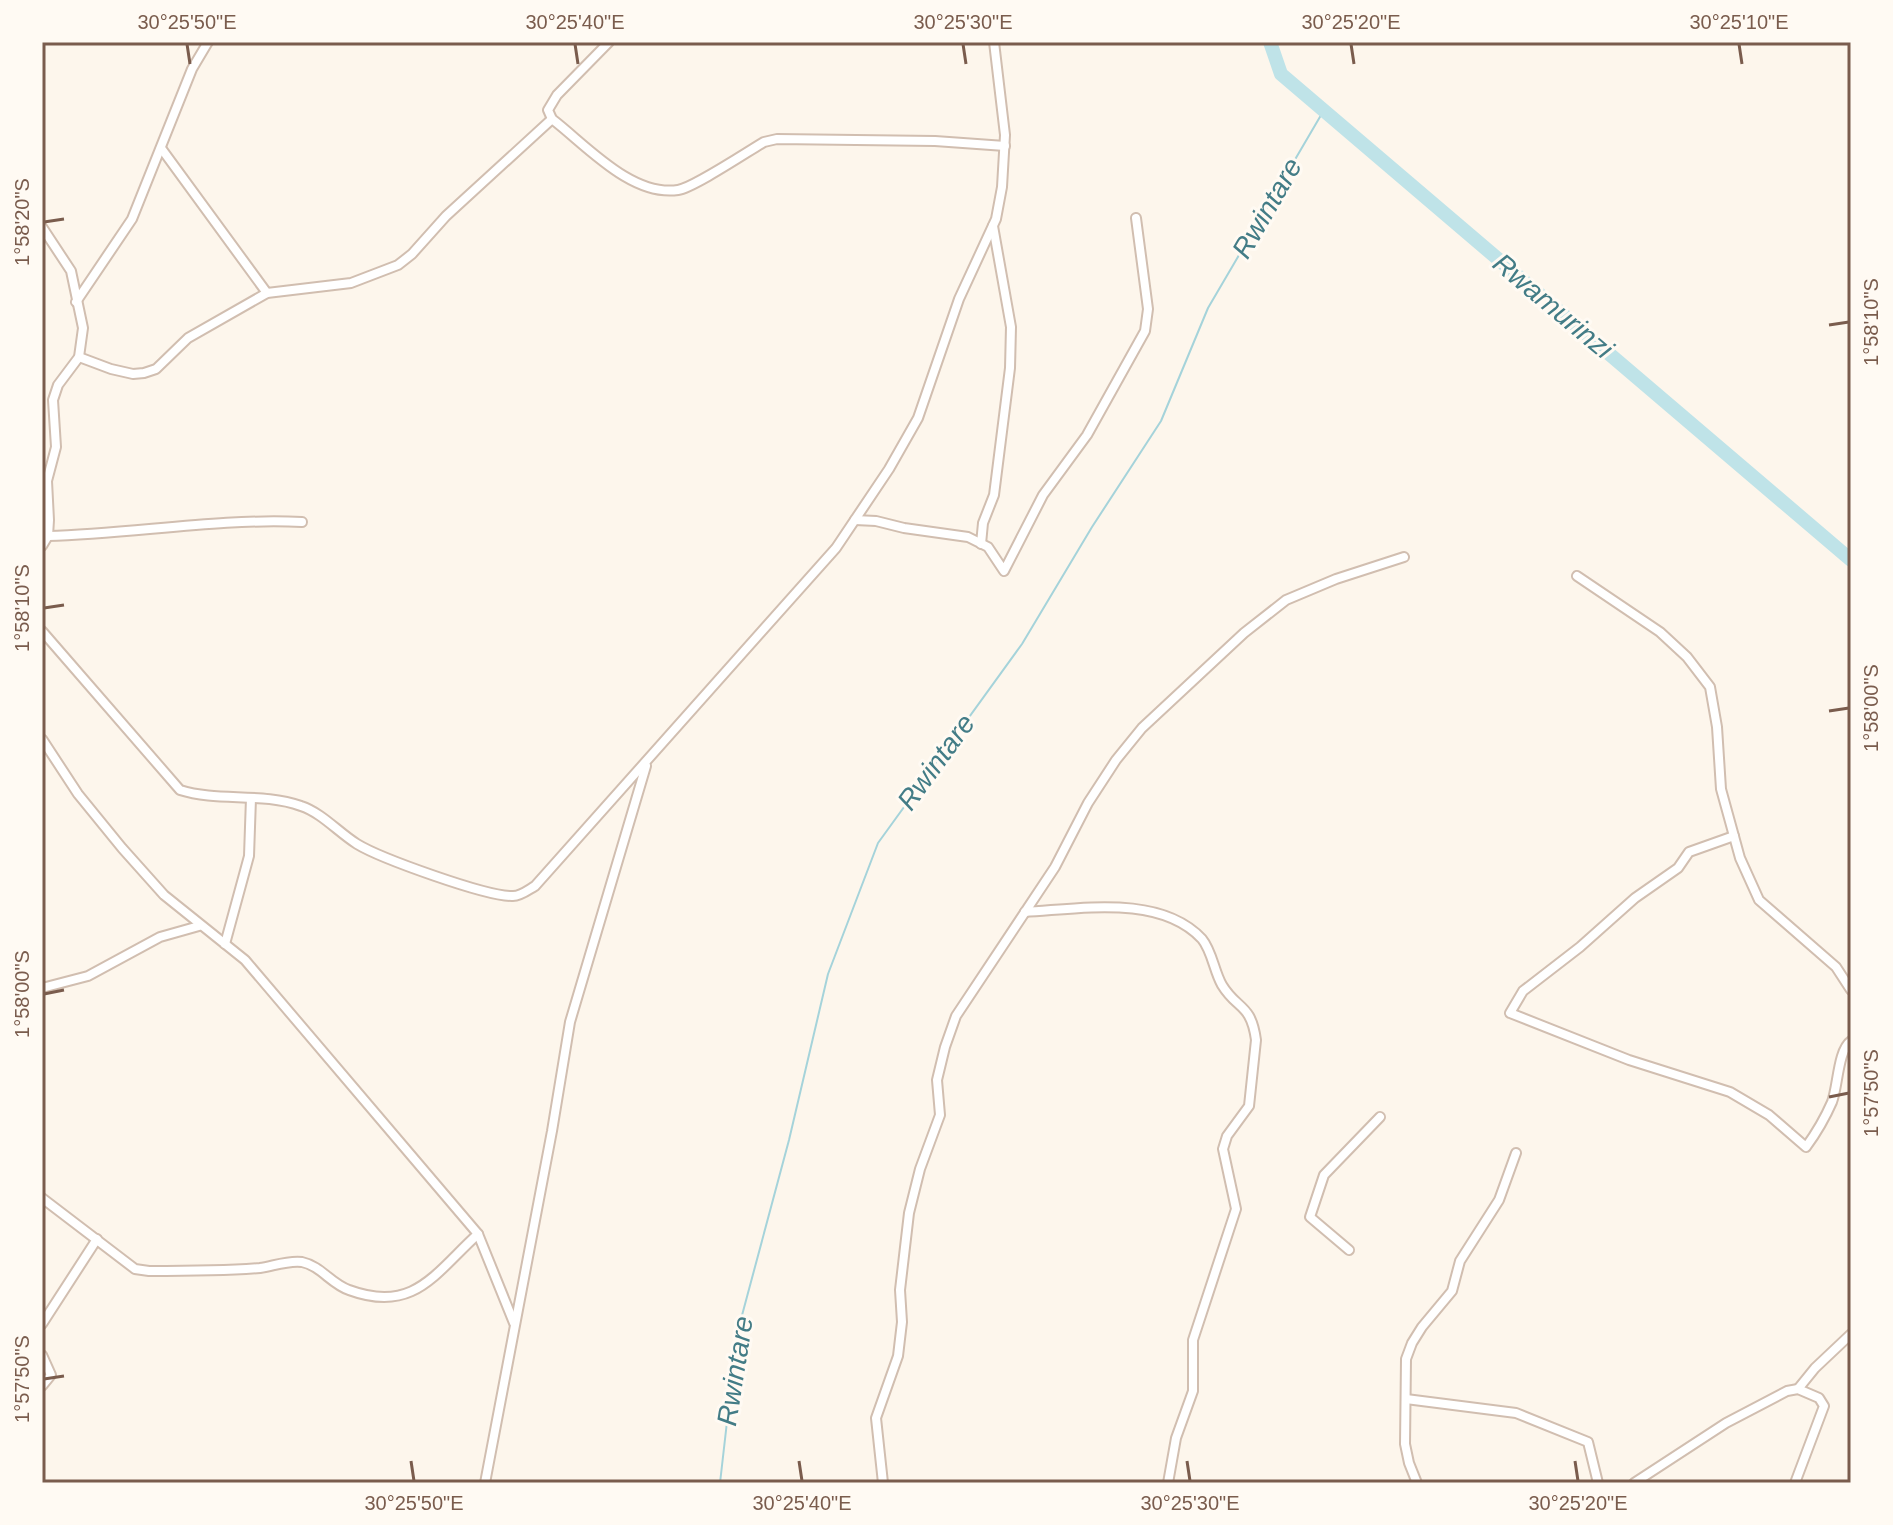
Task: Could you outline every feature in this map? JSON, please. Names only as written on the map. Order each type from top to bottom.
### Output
[{"type":"street","points":[[76,303],[132,219],[192,69],[208,42]]},
{"type":"street","points":[[609,42],[549,105],[548,110],[552,119],[609,168],[648,186],[680,190],[764,142],[777,139],[935,141],[1005,146]]},
{"type":"street","points":[[42,631],[122,720],[129,733],[173,784],[192,794],[251,798],[302,806],[356,843],[378,854],[481,891],[519,895],[546,875],[817,570],[855,520],[918,418],[959,299],[993,225],[1002,187],[1005,146],[1003,100],[994,42]]},
{"type":"street","points":[[79,357],[111,369],[144,373],[156,369],[188,338],[267,293],[351,283],[398,265],[455,207],[552,119]]},
{"type":"street","points":[[161,148],[267,293]]},
{"type":"street","points":[[855,520],[968,537],[988,547],[1004,571],[1043,495],[1087,435],[1145,331],[1148,309],[1136,218]]},
{"type":"street","points":[[981,544],[983,523],[994,495],[1010,368],[1011,327],[993,225]]},
{"type":"street","points":[[42,227],[46,239],[71,271],[83,328],[79,357],[58,385],[53,400],[56,447],[44,479],[48,536],[42,546]]},
{"type":"street","points":[[48,536],[101,535],[224,522],[302,522]]},
{"type":"street","points":[[883,1483],[876,1418],[898,1356],[902,1322],[900,1290],[909,1213],[920,1169],[940,1115],[937,1080],[956,1016],[1055,867],[1088,803],[1116,760],[1161,709],[1244,633],[1286,600],[1336,579],[1404,557]]},
{"type":"street","points":[[1577,576],[1660,632],[1687,657],[1710,687],[1717,727],[1721,789],[1740,858],[1759,900],[1836,967],[1851,990]]},
{"type":"street","points":[[42,739],[78,794],[122,848],[164,895],[245,960],[478,1234],[514,1323]]},
{"type":"street","points":[[485,1483],[570,1022],[647,761]]},
{"type":"street","points":[[225,944],[249,856],[251,798]]},
{"type":"street","points":[[1734,836],[1689,852],[1678,868],[1635,898],[1580,947],[1523,991],[1510,1013],[1629,1060],[1730,1092],[1769,1115],[1806,1147],[1820,1128],[1834,1097],[1843,1052],[1851,1041]]},
{"type":"street","points":[[1025,912],[1119,907],[1152,911],[1165,916],[1203,941],[1221,984],[1249,1013],[1255,1031],[1249,1106],[1227,1136],[1223,1149],[1236,1209],[1193,1340],[1193,1391],[1176,1438],[1168,1483]]},
{"type":"street","points":[[42,988],[88,976],[160,937],[199,926]]},
{"type":"street","points":[[1349,1250],[1310,1217],[1324,1175],[1380,1117]]},
{"type":"street","points":[[1417,1483],[1405,1444],[1406,1359],[1412,1343],[1452,1291],[1460,1261],[1499,1200],[1516,1153]]},
{"type":"street","points":[[42,1198],[135,1269],[234,1269],[299,1261],[315,1267],[347,1290],[378,1297],[399,1297],[421,1289],[478,1234]]},
{"type":"street","points":[[42,1324],[97,1239]]},
{"type":"street","points":[[1798,1389],[1851,1334]]},
{"type":"street","points":[[42,1355],[51,1375],[42,1386]]},
{"type":"street","points":[[1634,1483],[1726,1423],[1787,1391],[1798,1389],[1819,1398],[1824,1406],[1795,1483]]},
{"type":"street","points":[[1406,1399],[1516,1413],[1588,1442],[1598,1483]]},
{"type":"waterway","name":"Rwamurinzi","points":[[1270,42],[1281,74],[1851,560]]},
{"type":"waterway","name":"Rwintare","points":[[720,1483],[737,1334],[789,1140],[828,974],[878,843],[1022,644],[1092,527],[1161,421],[1208,308],[1324,110]]}]
